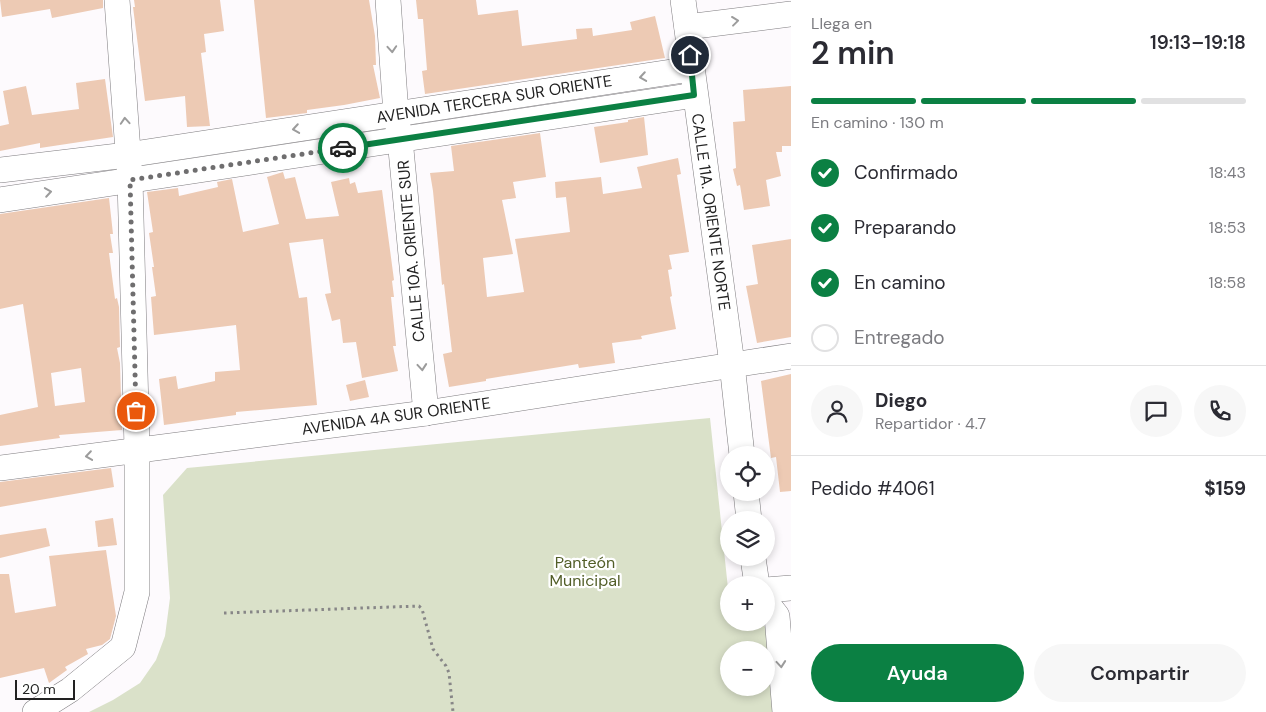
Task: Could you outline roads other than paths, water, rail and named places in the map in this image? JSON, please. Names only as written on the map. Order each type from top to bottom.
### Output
[{"type":"street","points":[[36,712],[70,690],[123,647],[137,592],[137,449],[130,180],[117,0]]},
{"type":"street","name":"CALLE 10A. ORIENTE SUR","points":[[388,0],[396,114],[426,413]]},
{"type":"street","name":"CALLE 11A. ORIENTE NORTE","points":[[683,0],[694,95],[732,364],[741,446]]},
{"type":"street","points":[[687,27],[791,14]]},
{"type":"street","name":"AVENIDA TERCERA SUR ORIENTE","points":[[0,170],[127,155],[691,69]]},
{"type":"street","name":"AVENIDA TERCERA SUR ORIENTE","points":[[0,200],[694,95]]},
{"type":"street","name":"AVENIDA 4A SUR ORIENTE","points":[[0,468],[426,413],[791,356]]},
{"type":"street","points":[[775,589],[791,588]]},
{"type":"street","points":[[778,611],[785,712]]},
{"type":"park label","name":"Panteón Municipal","points":[[585,571]]}]
